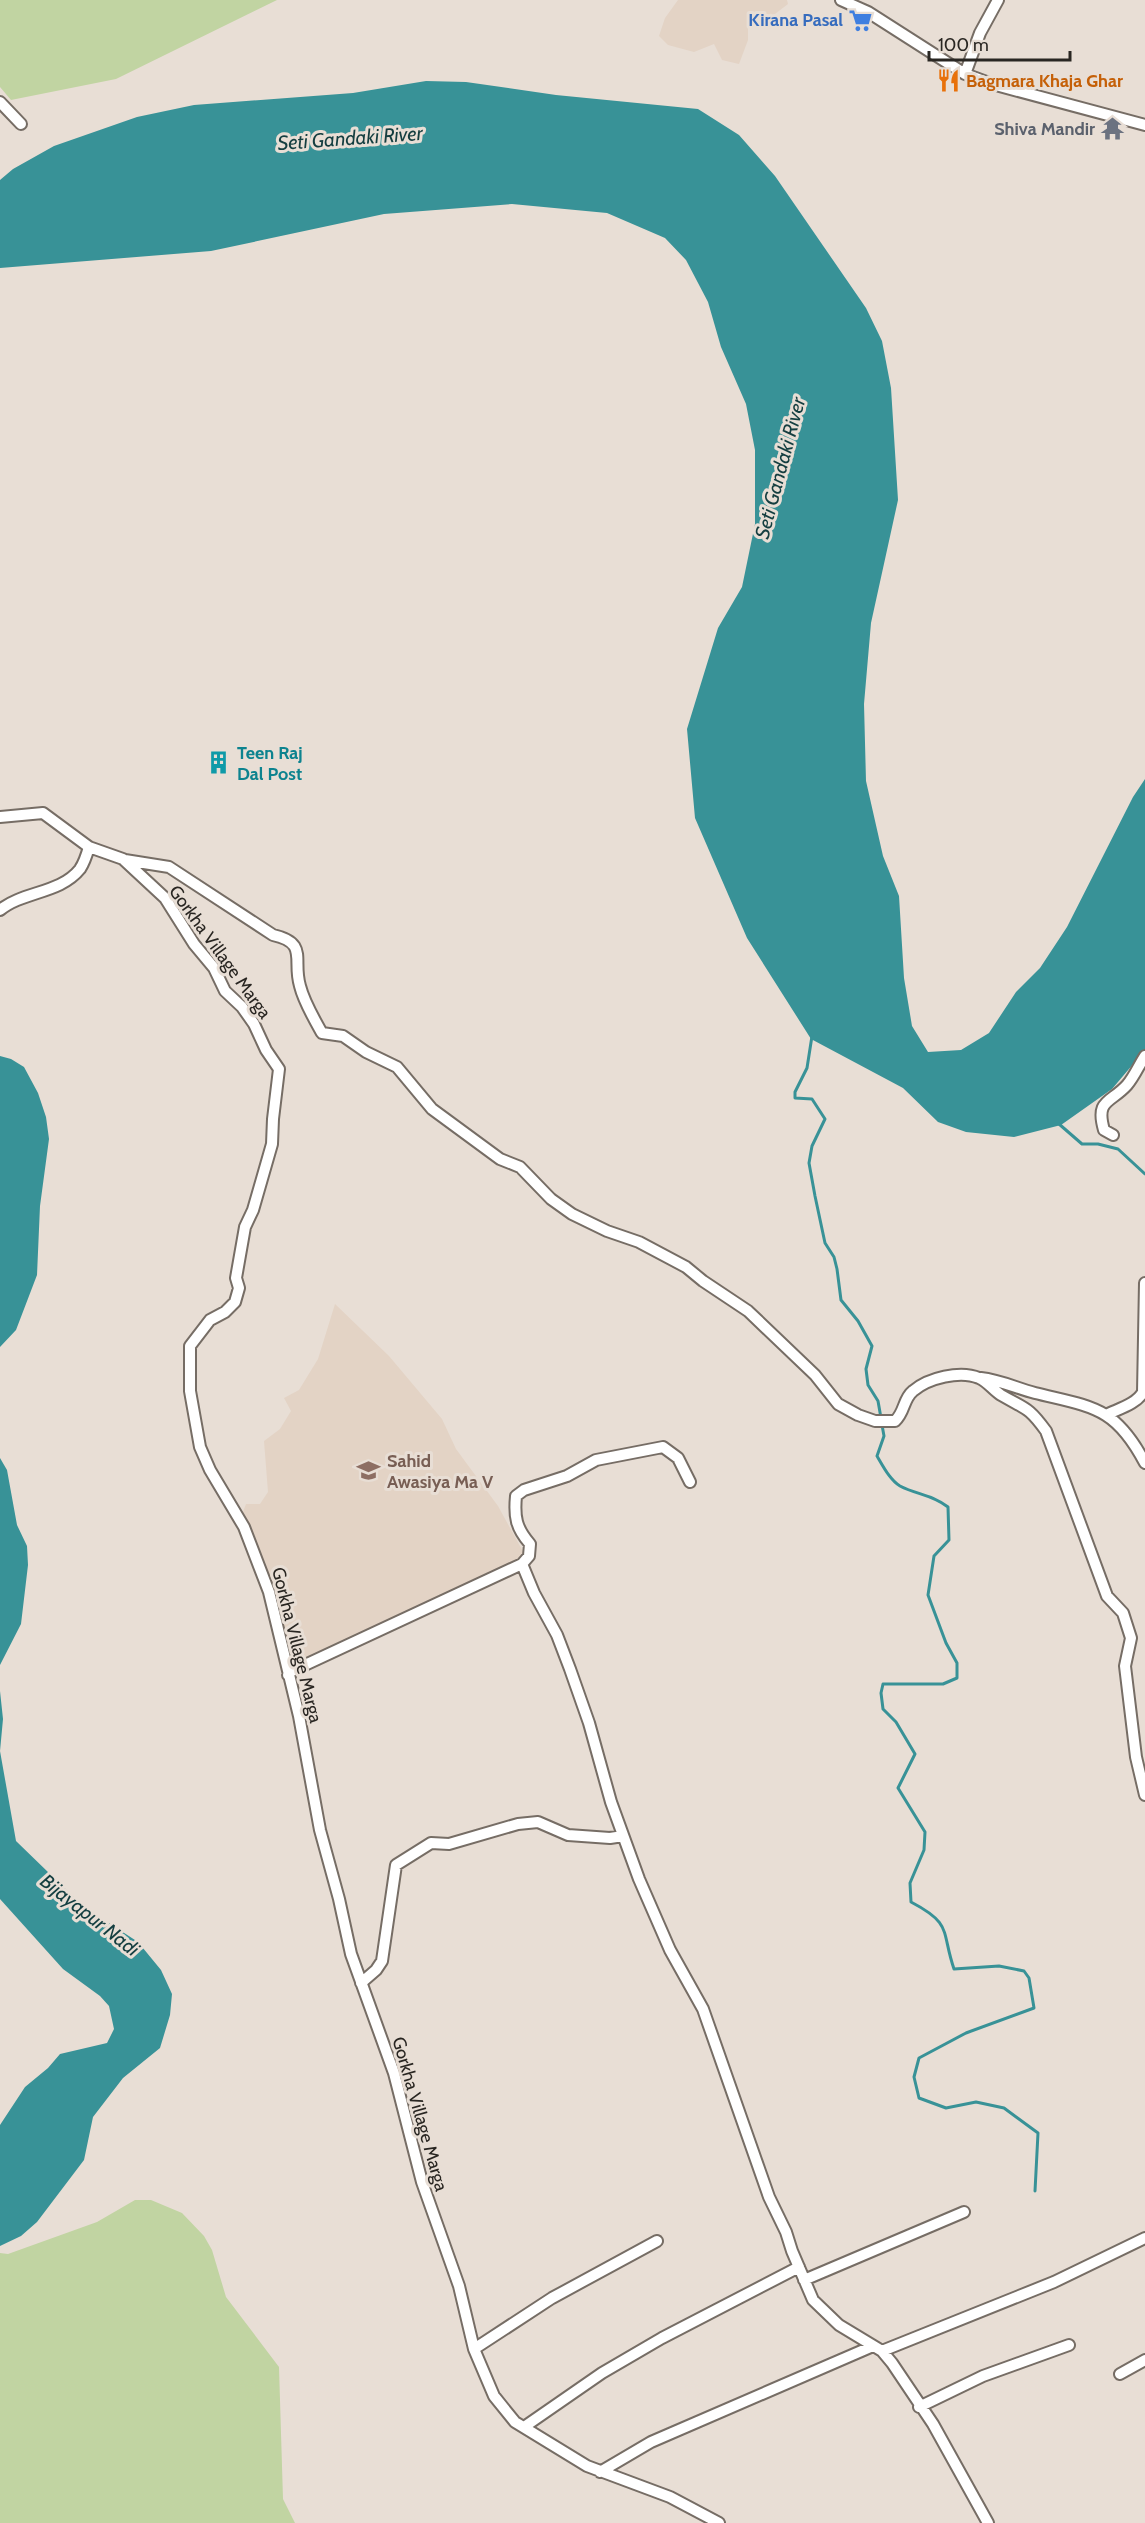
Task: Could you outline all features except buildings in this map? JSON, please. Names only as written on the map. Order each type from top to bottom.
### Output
[{"type":"street","points":[[841,0],[868,12],[965,74],[992,84],[1145,124]]},
{"type":"street","points":[[965,74],[980,33],[998,0]]},
{"type":"street","points":[[0,102],[21,124]]},
{"type":"street","name":"Gorkha Village Marga","points":[[0,817],[43,813],[89,847],[123,859],[165,898],[194,944],[214,968],[225,991],[242,1007],[254,1024],[266,1050],[279,1068],[272,1144],[253,1210],[245,1227],[236,1278],[239,1288],[235,1302],[225,1312],[210,1320],[190,1346],[190,1391],[200,1447],[210,1470],[244,1527],[269,1592],[299,1716],[320,1830],[339,1899],[348,1945],[394,2073],[414,2154],[459,2286],[474,2349],[494,2396],[515,2422],[600,2472],[670,2497],[718,2523]]},
{"type":"street","points":[[0,910],[9,903],[49,890],[70,879],[81,868],[89,847]]},
{"type":"street","points":[[123,859],[169,867],[273,935],[288,938],[296,948],[299,985],[322,1033],[343,1036],[366,1052],[397,1067],[432,1109],[500,1159],[520,1167],[551,1199],[572,1214],[607,1231],[639,1242],[686,1267],[748,1311],[815,1375],[842,1406],[875,1421],[895,1421],[903,1414],[911,1392],[928,1382],[956,1375],[981,1378],[1060,1397],[1106,1415],[1118,1422],[1131,1437],[1145,1463]]},
{"type":"street","points":[[1113,1135],[1104,1130],[1100,1116],[1105,1102],[1127,1085],[1145,1056]]},
{"type":"street","points":[[1106,1415],[1140,1398],[1143,1392],[1145,1283]]},
{"type":"street","points":[[981,1378],[1001,1395],[1021,1404],[1034,1414],[1046,1431],[1107,1596],[1123,1613],[1128,1625],[1131,1638],[1125,1666],[1136,1757],[1145,1795]]},
{"type":"street","points":[[288,1676],[292,1671],[522,1564],[529,1556],[530,1544],[519,1532],[515,1512],[516,1496],[524,1490],[567,1476],[596,1460],[663,1448],[678,1458],[690,1482]]},
{"type":"street","points":[[522,1564],[534,1593],[557,1635],[570,1668],[623,1836],[670,1950],[703,2008],[769,2197],[786,2232],[813,2300],[839,2325],[877,2348],[933,2424],[988,2523]]},
{"type":"street","points":[[361,1983],[376,1970],[382,1961],[396,1865],[431,1843],[449,1844],[490,1831],[538,1822],[568,1835],[623,1836]]},
{"type":"street","points":[[804,2280],[964,2212]]},
{"type":"street","points":[[600,2472],[651,2442],[877,2348],[1054,2282],[1145,2238]]},
{"type":"street","points":[[474,2349],[552,2298],[657,2241]]},
{"type":"street","points":[[524,2427],[602,2373],[662,2338],[799,2267]]},
{"type":"street","points":[[919,2407],[983,2376],[1069,2345]]},
{"type":"street","points":[[1120,2374],[1145,2360]]},
{"type":"shaded area","points":[[678,0],[787,0],[788,4],[771,17],[748,19],[748,40],[739,64],[722,60],[714,44],[694,52],[668,45],[659,36],[665,18]]},
{"type":"shaded area","name":"Sahid Awasiya Ma V","points":[[335,1304],[389,1356],[442,1419],[456,1449],[498,1506],[526,1557],[291,1668],[276,1599],[261,1554],[243,1512],[246,1504],[260,1504],[268,1492],[264,1441],[280,1429],[291,1411],[284,1398],[299,1390],[318,1359]]},
{"type":"green space","points":[[0,0],[277,0],[116,79],[11,100],[0,87]]},
{"type":"green space","points":[[135,2200],[151,2200],[182,2213],[204,2236],[212,2250],[226,2297],[279,2367],[283,2499],[295,2523],[0,2523],[0,2253],[8,2254],[97,2222]]},
{"type":"water","name":"Seti Gandaki River","points":[[426,81],[466,82],[556,95],[698,109],[739,135],[775,176],[866,308],[882,341],[891,388],[898,500],[871,623],[864,704],[866,781],[883,856],[899,896],[904,978],[912,1026],[928,1052],[961,1050],[989,1033],[1016,992],[1040,968],[1067,927],[1133,797],[1145,779],[1145,1050],[1112,1089],[1061,1125],[1014,1137],[966,1132],[938,1122],[903,1088],[811,1039],[747,938],[695,818],[687,729],[718,628],[742,587],[755,524],[755,450],[746,404],[721,347],[708,302],[686,260],[665,238],[607,213],[512,204],[384,214],[211,251],[0,268],[0,180],[13,169],[54,146],[137,117],[194,105],[353,93]]},
{"type":"water","points":[[0,1056],[11,1059],[24,1067],[38,1093],[46,1117],[49,1139],[40,1206],[37,1275],[16,1330],[0,1347]]},
{"type":"water","points":[[0,1458],[7,1470],[17,1525],[27,1546],[28,1565],[21,1624],[0,1665]]},
{"type":"water","points":[[0,1691],[3,1719],[0,1751]]},
{"type":"water","name":"Bijayapur Nadi","points":[[0,1751],[16,1841],[83,1906],[138,1942],[161,1970],[172,1994],[170,2015],[160,2048],[123,2078],[93,2117],[84,2160],[37,2222],[21,2236],[0,2246],[0,2125],[25,2087],[48,2068],[60,2054],[107,2043],[114,2029],[109,2006],[100,1996],[63,1969],[0,1899]]},
{"type":"waterway","points":[[812,1036],[807,1068],[795,1092],[795,1098],[812,1099],[825,1119],[812,1146],[809,1163],[815,1196],[825,1243],[834,1257],[841,1300],[858,1321],[872,1346],[866,1369],[868,1385],[878,1401],[881,1418]]},
{"type":"waterway","points":[[1059,1124],[1082,1144],[1098,1144],[1118,1149],[1145,1174]]},
{"type":"waterway","points":[[882,1425],[884,1436],[877,1456],[890,1477],[900,1486],[948,1507],[949,1540],[934,1556],[928,1595],[946,1643],[957,1663],[957,1678],[943,1684],[883,1684],[881,1693],[883,1709],[896,1722],[915,1754],[898,1788],[925,1832],[924,1850],[910,1883],[911,1902],[934,1916],[940,1923],[954,1969],[999,1966],[1024,1971],[1029,1978],[1034,2008],[966,2033],[919,2058],[914,2077],[919,2098],[946,2108],[976,2102],[1004,2108],[1038,2133],[1035,2191]]},
{"type":"place","name":"Kirana Pasal","points":[[861,20]]},
{"type":"place","name":"Bagmara Khaja Ghar","points":[[948,81]]},
{"type":"place","name":"Shiva Mandir","points":[[1113,129]]},
{"type":"place","name":"Teen Raj Dal Post","points":[[219,763]]},
{"type":"place","name":"Sahid Awasiya Ma V","points":[[369,1471]]}]
